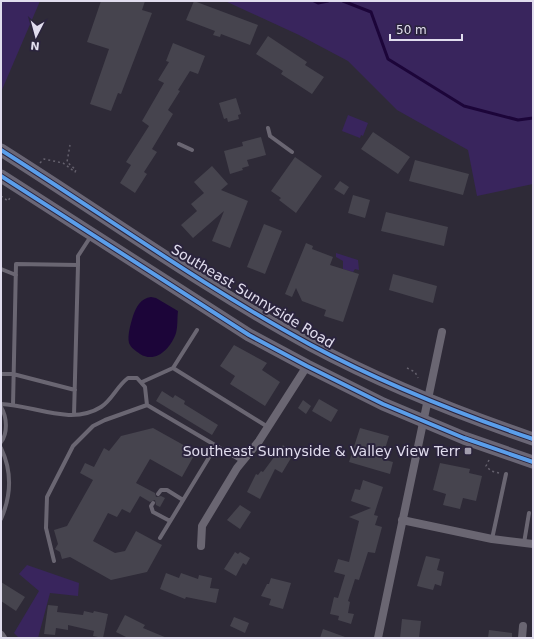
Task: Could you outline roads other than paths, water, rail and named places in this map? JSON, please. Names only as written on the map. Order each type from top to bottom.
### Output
[{"type":"main road","name":"Southeast Sunnyside Road","points":[[1,150],[253,312],[352,366],[428,399],[533,439]]},
{"type":"main road","points":[[1,176],[249,335],[306,366],[366,396],[423,421],[533,462]]},
{"type":"street","points":[[378,638],[442,332]]},
{"type":"street","points":[[201,546],[202,526],[242,461],[268,427],[306,366]]},
{"type":"street","points":[[402,520],[492,539],[533,544]]},
{"type":"street","points":[[522,638],[523,626]]},
{"type":"lane","points":[[268,128],[270,136],[292,152]]},
{"type":"lane","points":[[179,144],[192,150]]},
{"type":"lane","points":[[74,415],[78,256],[92,235]]},
{"type":"lane","points":[[13,404],[16,264],[78,266]]},
{"type":"lane","points":[[1,269],[16,275]]},
{"type":"lane","points":[[142,382],[173,368],[197,330]]},
{"type":"lane","points":[[173,368],[268,427]]},
{"type":"lane","points":[[1,374],[13,374],[74,390]]},
{"type":"lane","points":[[1,442],[6,430],[5,418],[1,406],[13,404],[74,415],[82,415],[102,406],[128,378],[136,378],[142,382],[145,387],[147,405]]},
{"type":"lane","points":[[147,405],[242,461]]},
{"type":"lane","points":[[54,561],[46,528],[47,497],[73,446],[93,426],[105,420],[147,405]]},
{"type":"lane","points":[[160,538],[216,446]]},
{"type":"lane","points":[[1,448],[8,466],[10,488],[6,508],[1,519]]},
{"type":"lane","points":[[492,539],[506,474]]},
{"type":"lane","points":[[158,494],[161,490],[167,490],[183,500]]},
{"type":"lane","points":[[153,503],[151,506],[153,512],[170,521]]},
{"type":"lane","points":[[524,543],[529,514]]},
{"type":"waterway","points":[[314,1],[318,3],[328,1]]},
{"type":"waterway","points":[[343,1],[371,12],[388,59],[464,106],[518,120],[533,118]]},
{"type":"place","name":"Southeast Sunnyside & Valley View Terr","points":[[468,451]]}]
